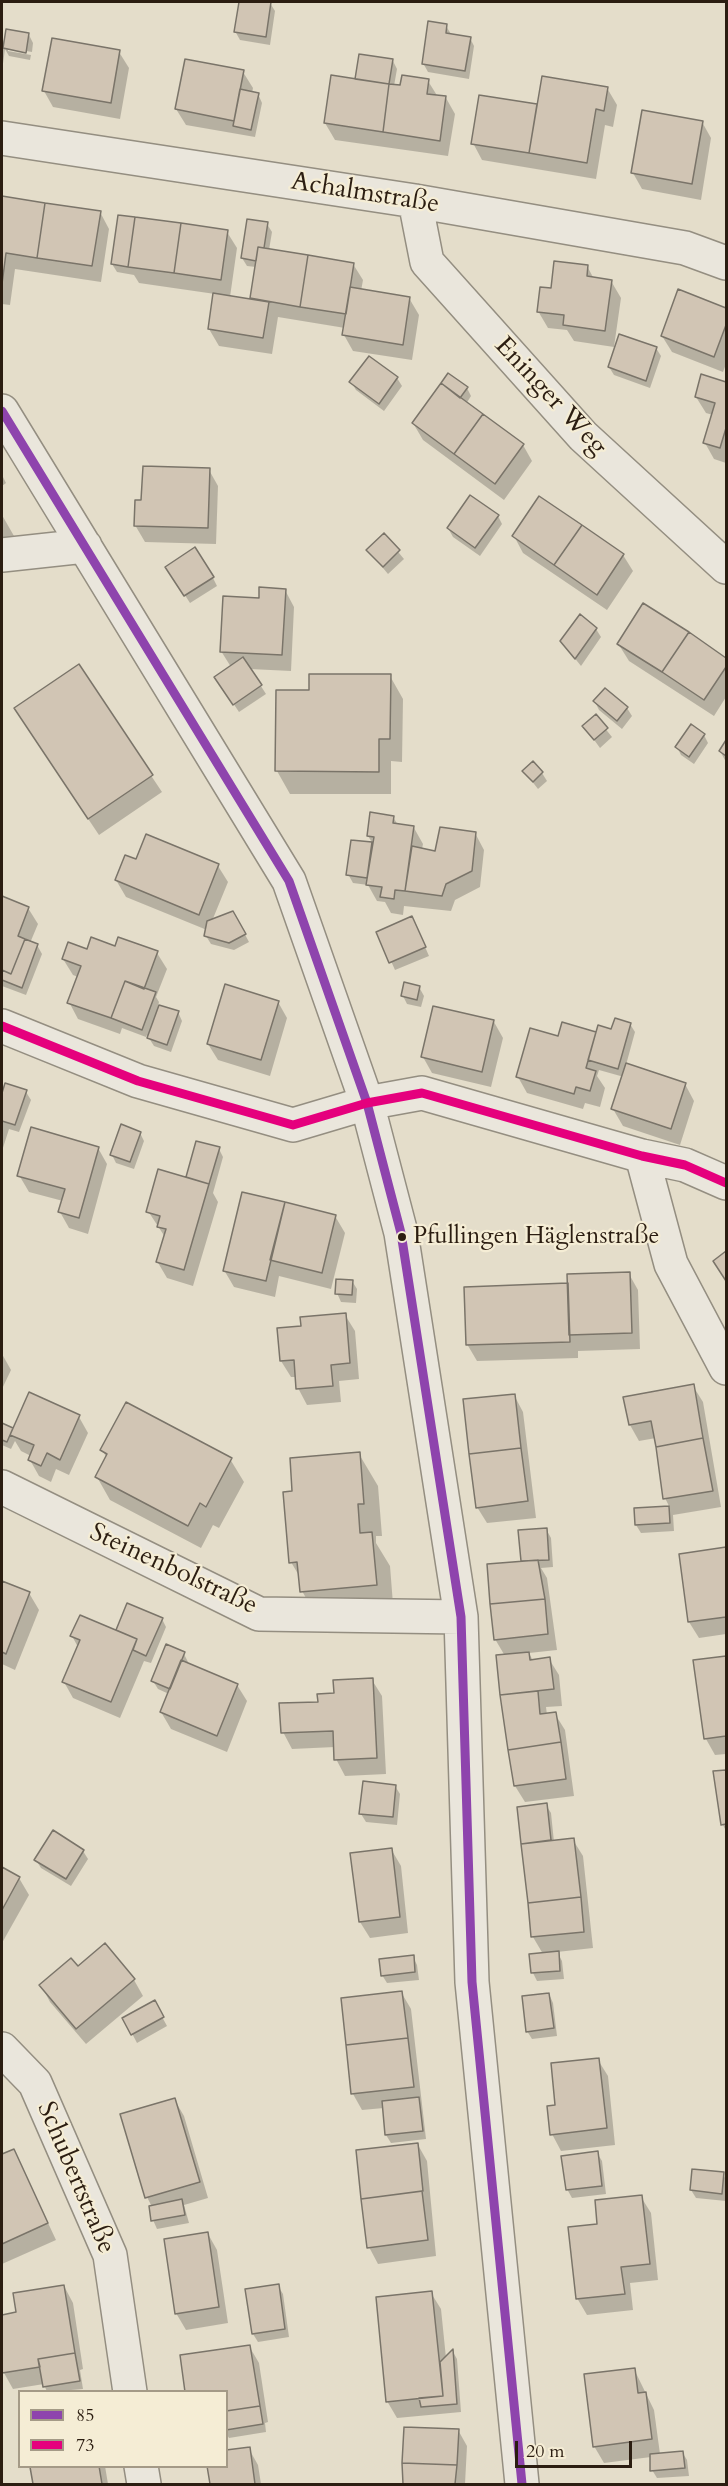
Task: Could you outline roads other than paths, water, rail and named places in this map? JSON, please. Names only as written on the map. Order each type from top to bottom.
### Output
[{"type":"street","name":"Achalmstraße","points":[[2,138],[415,201],[685,248],[726,263]]},
{"type":"street","name":"Eninger Weg","points":[[415,201],[427,262],[582,436],[726,567]]},
{"type":"street","points":[[2,411],[289,881],[367,1102],[401,1233],[461,1617],[472,1982],[522,2484]]},
{"type":"street","points":[[2,555],[85,546]]},
{"type":"street","points":[[2,1026],[138,1081],[293,1125],[367,1102],[422,1093],[642,1156],[685,1165],[726,1183]]},
{"type":"street","points":[[642,1156],[671,1264],[726,1368]]},
{"type":"street","name":"Steinenbolstraße","points":[[2,1487],[259,1614],[461,1617]]},
{"type":"street","name":"Schubertstraße","points":[[2,2049],[34,2083],[110,2256],[130,2390]]},
{"type":"street","points":[[141,2468],[144,2484]]},
{"type":"place","name":"Pfullingen Häglenstraße","points":[[402,1237]]}]
